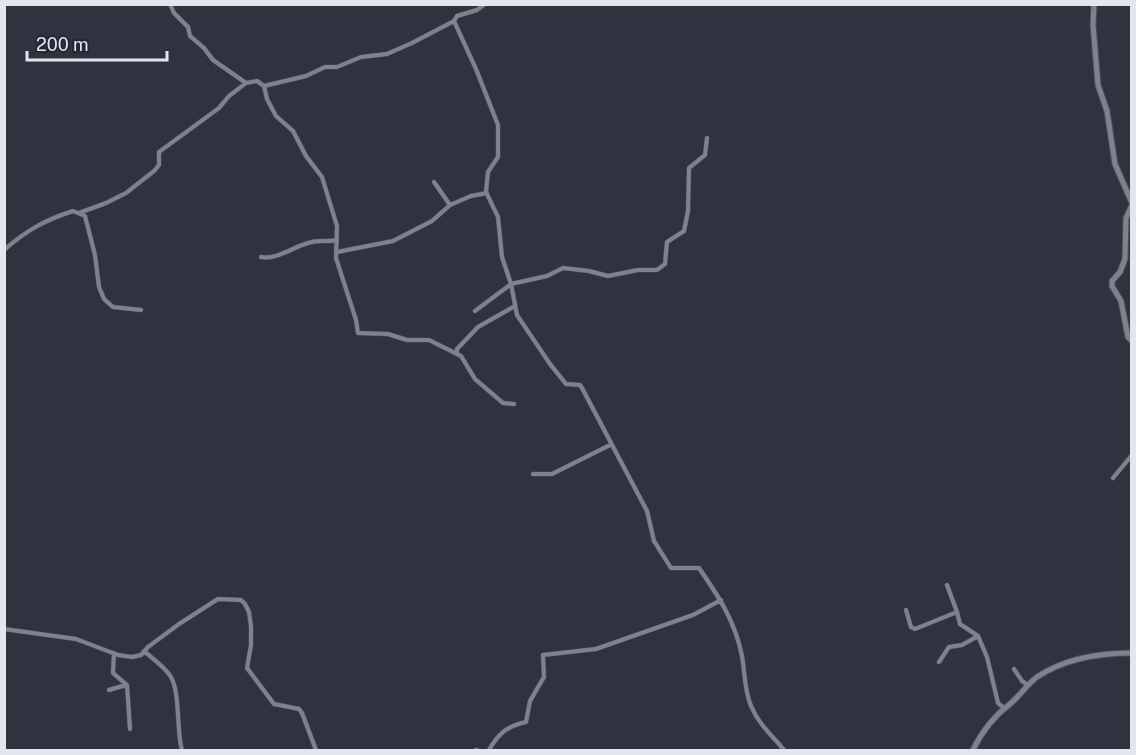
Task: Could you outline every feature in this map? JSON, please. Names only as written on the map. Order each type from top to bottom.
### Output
[{"type":"street","points":[[170,4],[174,13],[188,27],[190,36],[204,48],[213,60],[246,83]]},
{"type":"street","points":[[264,86],[306,76],[325,67],[337,67],[361,57],[387,54],[454,21],[457,16],[477,10],[485,4]]},
{"type":"street","points":[[1094,4],[1093,25],[1098,85],[1107,111],[1115,164],[1131,204],[1126,218],[1125,259],[1120,272],[1112,279],[1112,286],[1121,301],[1128,338],[1131,341]]},
{"type":"street","points":[[454,21],[498,125],[498,157],[488,172],[486,193],[498,217],[502,257],[511,284],[517,315],[566,384],[580,385],[582,388],[646,511],[654,541],[671,568],[699,568],[721,600],[731,618],[742,657],[743,678],[750,705],[763,729],[784,750]]},
{"type":"street","points":[[79,213],[126,193],[159,165],[159,152],[219,108],[229,96],[246,83],[257,81],[264,86],[267,99],[276,116],[293,130],[306,156],[322,177],[337,226],[336,258],[358,333],[388,334],[407,340],[429,340],[461,356],[475,379],[503,403],[514,404]]},
{"type":"street","points":[[475,311],[511,284],[547,276],[563,268],[608,276],[638,270],[657,270],[665,264],[667,242],[684,231],[688,211],[689,168],[705,155],[707,138]]},
{"type":"street","points":[[434,183],[450,205]]},
{"type":"street","points":[[337,252],[393,241],[432,221],[450,205],[471,196],[486,193]]},
{"type":"street","points":[[4,250],[38,224],[74,211],[79,213],[85,216],[95,255],[99,287],[104,299],[113,308],[141,310]]},
{"type":"street","points":[[261,257],[269,258],[314,241],[326,243],[337,240]]},
{"type":"street","points":[[457,353],[457,349],[478,327],[515,306]]},
{"type":"street","points":[[533,474],[552,474],[610,445]]},
{"type":"street","points":[[1113,478],[1131,455]]},
{"type":"street","points":[[947,585],[960,624],[978,636],[987,657],[998,703],[1004,708]]},
{"type":"street","points":[[4,629],[76,639],[132,657],[141,655],[179,624],[218,599],[241,600],[249,612],[251,626],[251,645],[247,668],[274,704],[299,709],[316,750]]},
{"type":"street","points":[[489,750],[503,730],[513,724],[526,722],[530,702],[544,677],[543,655],[596,649],[693,615],[721,600]]},
{"type":"street","points":[[906,610],[911,627],[915,629],[957,612]]},
{"type":"street","points":[[939,662],[949,647],[962,645],[978,636]]},
{"type":"street","points":[[144,651],[171,676],[182,750]]},
{"type":"street","points":[[973,750],[984,729],[1037,677],[1080,659],[1131,652]]},
{"type":"street","points":[[114,653],[113,673],[127,685],[130,729]]},
{"type":"street","points":[[1014,669],[1022,681],[1028,685]]},
{"type":"street","points":[[109,690],[127,685]]}]
